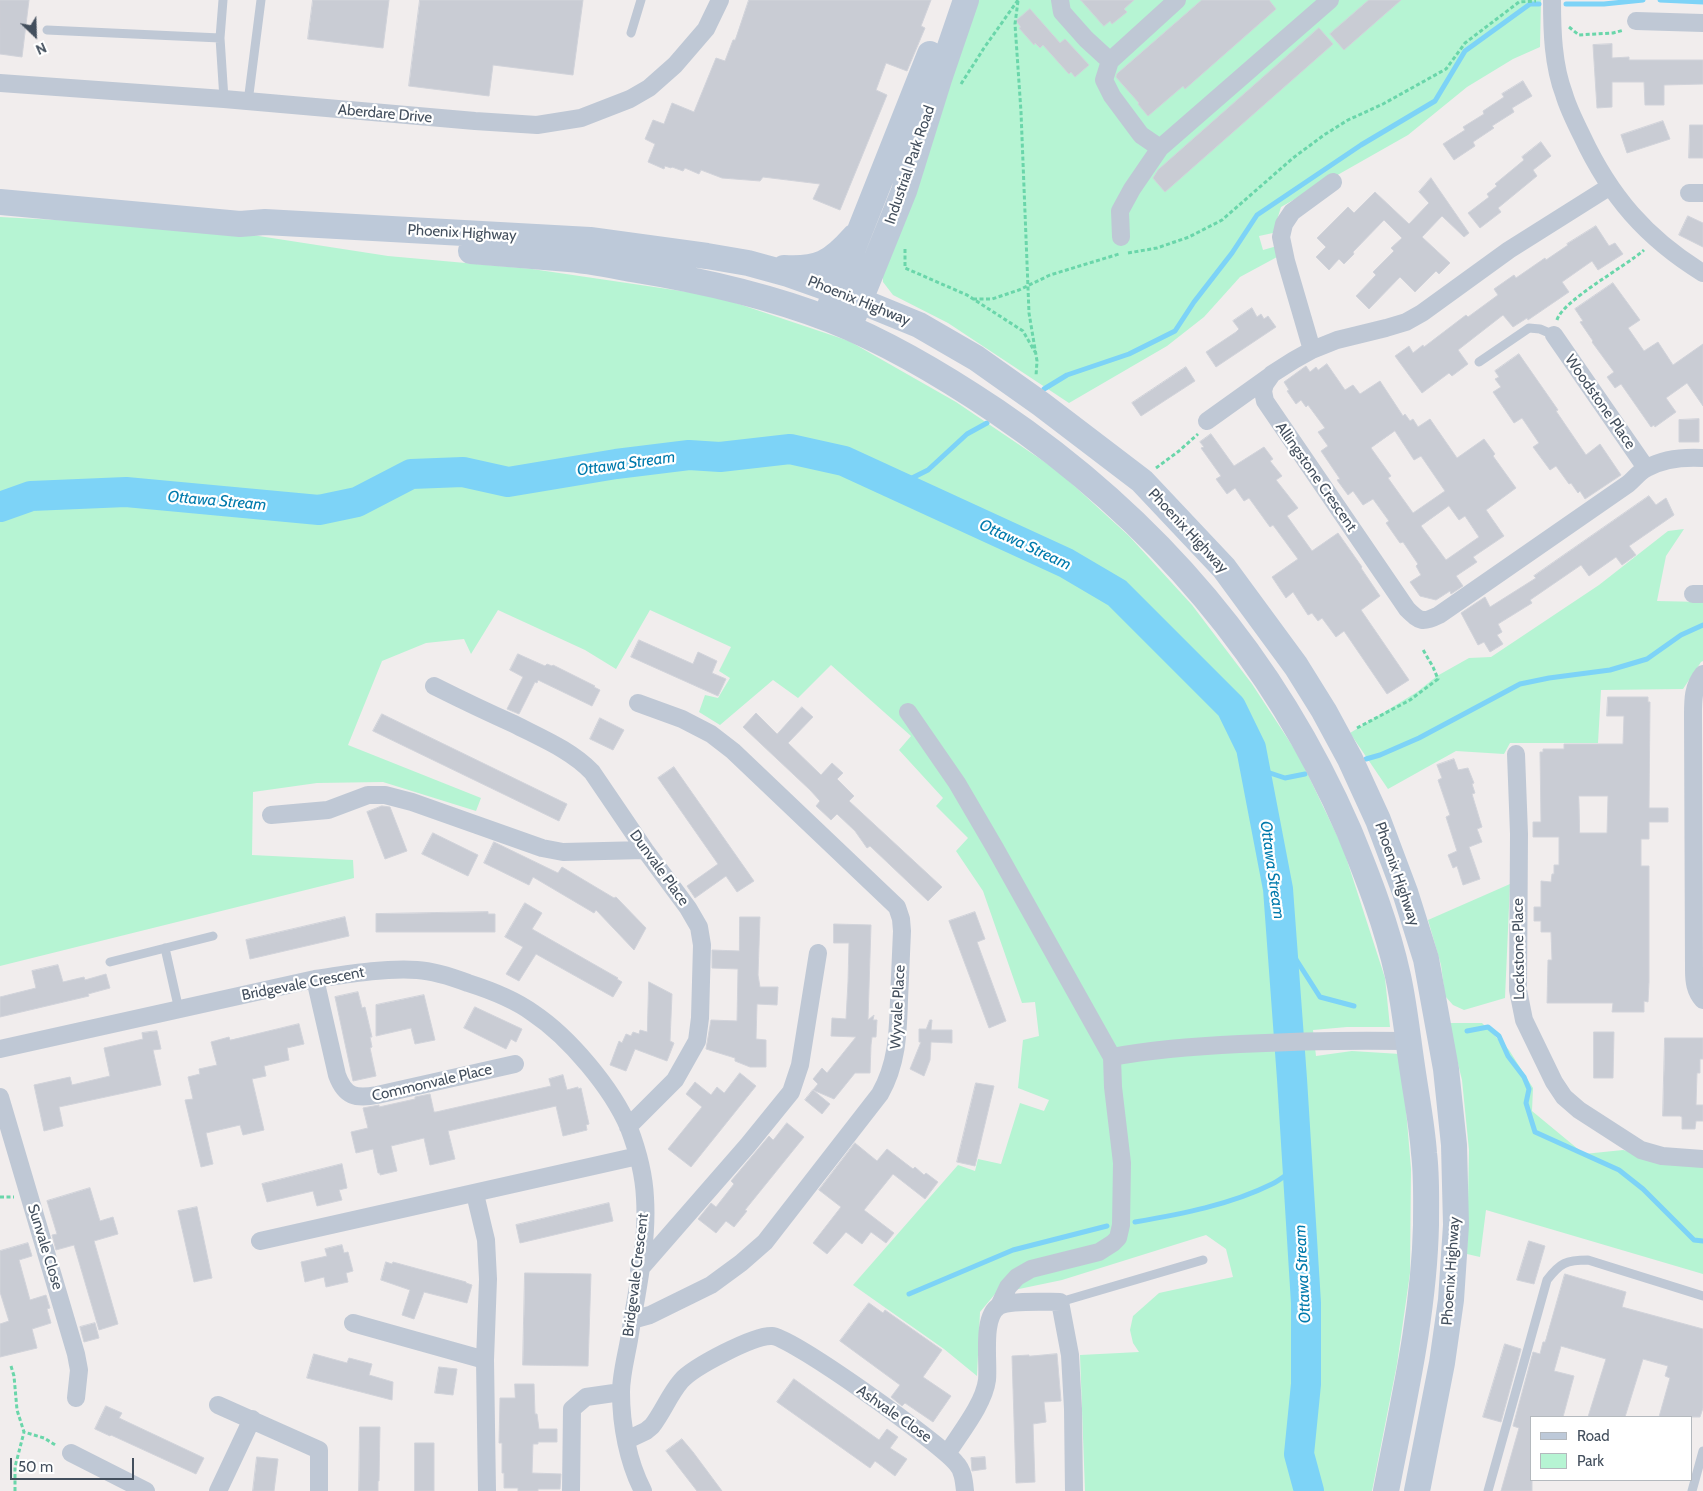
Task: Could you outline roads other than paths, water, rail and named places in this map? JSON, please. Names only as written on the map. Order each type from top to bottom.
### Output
[{"type":"main road","name":"Industrial Park Road","points":[[849,328],[848,295],[860,230],[952,0]]},
{"type":"main road","name":"Industrial Park Road","points":[[825,318],[848,295],[904,192],[938,79],[966,0]]},
{"type":"main road","name":"Phoenix Highway","points":[[0,202],[240,224],[265,222],[590,240],[707,256],[760,266],[848,295],[919,325],[976,358],[1095,444],[1140,480],[1224,568],[1296,666],[1324,711],[1378,820],[1405,892],[1426,959],[1446,1069],[1454,1145],[1456,1225],[1451,1300],[1442,1363],[1417,1491]]},
{"type":"main road","name":"Phoenix Highway","points":[[240,224],[260,231],[294,235],[582,261],[716,284],[783,303],[849,328],[956,385],[1023,430],[1069,465],[1112,501],[1166,553],[1208,600],[1264,675],[1303,740],[1338,806],[1362,862],[1398,975],[1425,1156],[1426,1226],[1420,1306],[1386,1491]]},
{"type":"main road","points":[[760,266],[795,269],[811,268],[824,264],[834,257],[860,230]]},
{"type":"street","name":"Aberdare Drive","points":[[0,83],[538,125],[581,118],[630,99],[649,88],[675,65],[706,29],[720,0]]},
{"type":"street","points":[[1060,0],[1062,12],[1086,39],[1110,61]]},
{"type":"street","points":[[1160,148],[1141,135],[1112,96],[1104,80],[1110,61],[1177,0]]},
{"type":"street","points":[[1121,237],[1120,212],[1132,188],[1160,148],[1330,0]]},
{"type":"street","points":[[1552,0],[1552,21],[1563,92],[1594,162],[1628,211],[1656,239],[1682,260],[1703,273]]},
{"type":"street","points":[[1636,21],[1703,23]]},
{"type":"street","points":[[1312,350],[1286,261],[1281,237],[1284,224],[1292,212],[1333,182]]},
{"type":"street","points":[[1206,421],[1272,374],[1312,350],[1337,340],[1386,328],[1414,318],[1509,250],[1609,186]]},
{"type":"street","name":"Woodstone Place","points":[[1554,335],[1646,468]]},
{"type":"street","name":"Allingstone Crescent","points":[[1272,374],[1265,384],[1263,391],[1265,401],[1270,410],[1407,609],[1422,621],[1439,615],[1628,484],[1646,468],[1664,462],[1703,458]]},
{"type":"street","points":[[1703,674],[1697,682],[1693,715],[1694,970],[1697,992],[1703,1000]]},
{"type":"street","name":"Dunvale Place","points":[[434,686],[569,753],[583,763],[592,772],[615,804],[645,850],[688,908],[699,927],[702,945],[700,1018],[697,1041],[675,1080],[628,1128]]},
{"type":"street","name":"Wyvale Place","points":[[632,1320],[650,1315],[711,1285],[765,1242],[880,1094],[888,1080],[898,1042],[902,930],[897,908],[732,751],[711,734],[682,719],[638,703]]},
{"type":"street","points":[[908,712],[957,783],[1112,1057],[1113,1087],[1122,1162],[1121,1224],[1118,1238],[1113,1244],[1099,1252],[1031,1269],[1008,1286],[999,1306],[992,1314],[989,1326],[987,1381],[980,1401],[947,1454]]},
{"type":"street","name":"Lockstone Place","points":[[1516,754],[1519,829],[1518,990],[1524,1020],[1554,1082],[1564,1097],[1579,1110],[1641,1150],[1662,1156],[1703,1159]]},
{"type":"street","points":[[271,815],[328,810],[368,795],[385,794],[542,848],[562,852],[645,850]]},
{"type":"street","points":[[639,1270],[748,1144],[790,1092],[800,1065],[818,953]]},
{"type":"street","name":"Bridgevale Crescent","points":[[0,1049],[316,979],[367,971],[418,970],[451,977],[492,991],[533,1012],[566,1040],[596,1075],[619,1109],[638,1156],[645,1197],[644,1236],[621,1392],[627,1440],[635,1475],[643,1491]]},
{"type":"street","name":"Commonvale Place","points":[[316,979],[337,1075],[344,1089],[350,1094],[362,1098],[515,1064]]},
{"type":"street","points":[[1112,1057],[1179,1047],[1332,1040],[1408,1041]]},
{"type":"street","name":"Sunvale Close","points":[[0,1097],[76,1354],[79,1370],[76,1398]]},
{"type":"street","points":[[260,1242],[638,1156]]},
{"type":"street","points":[[475,1194],[486,1240],[488,1263],[485,1360],[487,1491]]},
{"type":"street","points":[[999,1306],[1016,1302],[1060,1302],[1070,1355],[1074,1491]]},
{"type":"street","points":[[353,1323],[485,1360]]},
{"type":"street","name":"Ashvale Close","points":[[627,1440],[652,1426],[682,1380],[697,1368],[759,1338],[771,1336],[780,1338],[805,1352],[928,1437],[958,1464],[964,1477],[965,1491]]},
{"type":"street","points":[[571,1491],[572,1409],[586,1397],[621,1392]]},
{"type":"street","points":[[218,1405],[318,1450],[319,1491]]},
{"type":"street","points":[[218,1491],[252,1419]]},
{"type":"street","points":[[71,1453],[146,1491]]},
{"type":"lane","points":[[222,0],[220,38],[224,99]]},
{"type":"lane","points":[[248,102],[261,0]]},
{"type":"lane","points":[[631,33],[641,0]]},
{"type":"lane","points":[[47,30],[220,38]]},
{"type":"lane","points":[[1479,362],[1529,328],[1540,329],[1554,335]]},
{"type":"lane","points":[[110,962],[213,936]]},
{"type":"lane","points":[[165,948],[179,1010]]},
{"type":"lane","points":[[1060,1302],[1203,1260]]},
{"type":"lane","points":[[1488,1491],[1546,1280],[1555,1270],[1563,1263],[1574,1260],[1588,1260],[1703,1296]]},
{"type":"lane","points":[[1692,1491],[1703,1451]]},
{"type":"waterway","points":[[1566,4],[1604,4],[1643,0]]},
{"type":"waterway","points":[[1660,0],[1703,2]]},
{"type":"waterway","points":[[1044,389],[1067,375],[1129,354],[1175,331],[1194,302],[1232,253],[1257,215],[1361,145],[1435,101],[1465,51],[1530,4],[1539,4]]},
{"type":"waterway","points":[[898,485],[928,470],[967,434],[987,423]]},
{"type":"waterway","name":"Ottawa Stream","points":[[0,507],[31,496],[126,492],[319,510],[357,502],[411,474],[463,472],[508,482],[616,464],[689,455],[720,457],[790,449],[844,461],[1066,563],[1117,593],[1231,707],[1251,748],[1278,889],[1306,1303],[1306,1384],[1299,1454],[1309,1491]]},
{"type":"waterway","points":[[1366,759],[1419,738],[1520,684],[1610,670],[1647,659],[1681,635],[1703,625]]},
{"type":"waterway","points":[[1255,768],[1285,778],[1305,774]]},
{"type":"waterway","points":[[1281,943],[1290,950],[1320,997],[1354,1006]]},
{"type":"waterway","points":[[1467,1031],[1488,1027],[1499,1036],[1508,1056],[1524,1077],[1529,1089],[1526,1103],[1535,1132],[1619,1170],[1643,1189],[1694,1240],[1703,1241]]},
{"type":"waterway","points":[[1135,1222],[1187,1212],[1239,1198],[1275,1182],[1297,1167]]},
{"type":"waterway","points":[[909,1294],[1013,1250],[1107,1226]]}]
